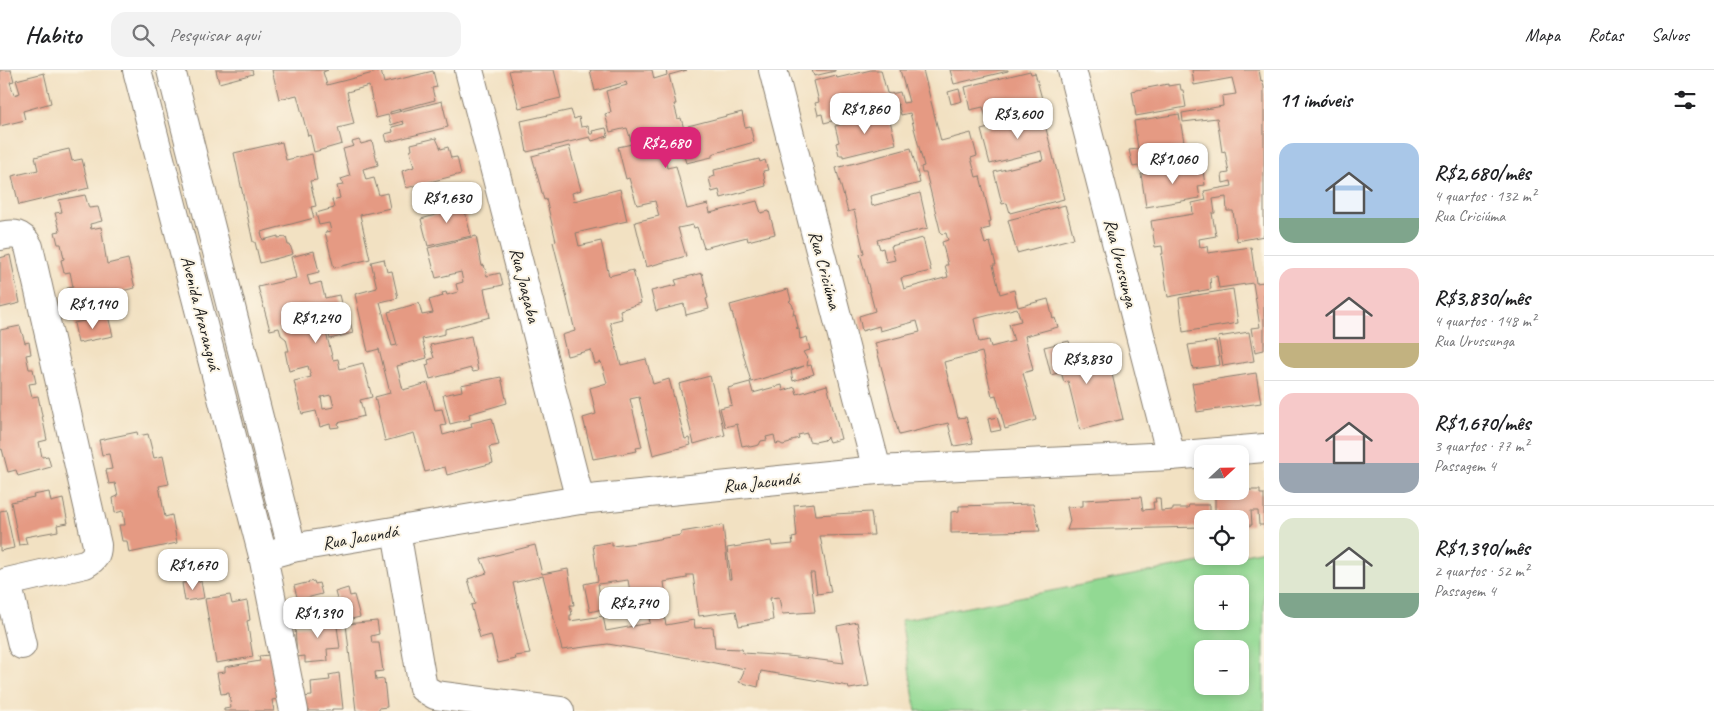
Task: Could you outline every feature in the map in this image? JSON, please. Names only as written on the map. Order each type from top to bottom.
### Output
[{"type":"street","name":"Avenida Araranguá","points":[[139,70],[262,556],[294,711]]},
{"type":"street","name":"Avenida Araranguá","points":[[171,70],[292,548]]},
{"type":"street","name":"Rua Joaçaba","points":[[469,70],[580,500]]},
{"type":"street","name":"Rua Criciúma","points":[[773,70],[877,470]]},
{"type":"street","name":"Rua Urussunga","points":[[1072,70],[1170,456]]},
{"type":"street","points":[[0,236],[18,235],[25,240],[29,247],[97,545],[97,553],[93,560],[85,564],[3,583],[22,645]]},
{"type":"street","points":[[191,276],[220,267]]},
{"type":"street","name":"Rua Jacundá","points":[[262,556],[292,548],[580,500],[877,470],[1170,456],[1264,448]]},
{"type":"street","points":[[396,531],[423,688],[434,695],[560,711]]},
{"type":"green space","points":[[1264,550],[1264,711],[916,711],[901,620],[1194,563],[1194,565],[1249,565],[1249,553]]},
{"type":"building","points":[[0,70],[11,70],[14,81],[10,82],[14,95],[20,93],[16,80],[44,73],[51,103],[23,111],[25,120],[0,126]]},
{"type":"building","points":[[216,70],[252,70],[253,74],[219,83]]},
{"type":"building","points":[[272,70],[328,70],[323,72],[327,85],[381,71],[384,83],[433,71],[437,87],[432,88],[435,100],[390,112],[390,114],[442,101],[448,127],[387,142],[385,134],[393,132],[392,127],[404,124],[403,121],[391,125],[388,115],[376,118],[369,86],[347,92],[354,124],[338,128],[342,144],[314,152],[297,95],[279,99]]},
{"type":"building","points":[[554,70],[561,98],[519,108],[509,71]]},
{"type":"building","points":[[590,70],[652,70],[654,79],[667,75],[666,70],[687,70],[669,75],[678,119],[681,118],[685,133],[660,139],[667,168],[676,166],[687,209],[708,204],[710,213],[757,201],[761,213],[769,211],[775,234],[748,241],[747,237],[704,248],[697,227],[694,228],[693,225],[678,228],[686,256],[646,267],[635,222],[659,216],[655,201],[637,205],[629,178],[626,179],[618,147],[632,144],[627,128],[610,132],[605,114],[611,112],[606,91],[627,85],[626,82],[595,91]]},
{"type":"building","points":[[812,70],[835,70],[835,71],[814,76]]},
{"type":"building","points":[[871,70],[881,70],[887,93],[900,92],[903,103],[909,102],[900,70],[923,70],[941,141],[971,133],[977,156],[971,158],[976,177],[980,176],[991,221],[989,222],[990,228],[981,230],[985,244],[990,242],[996,265],[993,265],[1000,294],[1014,290],[1018,307],[1048,299],[1053,319],[1055,318],[1058,327],[1025,336],[1033,370],[1023,373],[1036,420],[1005,429],[996,395],[992,396],[982,352],[944,362],[958,418],[966,417],[973,443],[954,446],[948,423],[899,435],[875,343],[920,332],[917,321],[880,331],[879,326],[862,331],[859,316],[875,311],[860,254],[864,253],[854,210],[848,212],[836,168],[911,148],[920,183],[870,196],[872,206],[920,193],[928,228],[877,240],[880,249],[883,248],[886,262],[895,260],[891,246],[923,238],[931,271],[901,278],[904,289],[948,277],[945,265],[948,265],[942,242],[948,240],[946,233],[941,234],[926,173],[922,173],[921,167],[924,166],[910,113],[901,115],[898,104],[824,123],[822,114],[818,115],[815,103],[819,102],[814,81],[836,75],[837,78]],"holes":[[[1017,308],[1021,321],[1009,324],[1014,341],[991,347],[989,340],[979,342],[974,319]]]},
{"type":"building","points":[[950,70],[1008,70],[1008,71],[954,84]]},
{"type":"building","points":[[1192,70],[1259,70],[1264,87],[1264,236],[1237,241],[1233,211],[1227,211],[1226,197],[1213,199],[1215,213],[1212,213],[1216,236],[1199,239],[1200,247],[1207,246],[1208,253],[1251,247],[1256,283],[1264,282],[1264,350],[1255,352],[1251,328],[1260,327],[1253,283],[1219,288],[1217,276],[1210,278],[1211,289],[1168,297],[1161,254],[1163,254],[1162,246],[1155,247],[1151,221],[1193,214],[1192,203],[1206,200],[1204,191],[1232,186],[1231,181],[1223,183],[1222,174],[1229,173],[1225,151],[1222,152],[1217,118],[1183,122],[1182,113],[1223,106],[1222,96],[1236,94],[1232,78],[1194,85]]},
{"type":"building","points":[[1030,71],[1031,74],[1035,73],[1045,110],[1024,116],[1025,118],[1042,113],[1064,199],[1010,213],[1007,203],[1002,204],[994,172],[1043,160],[1041,151],[990,164],[981,130],[989,128],[983,107],[970,110],[965,87]]},
{"type":"building","points":[[1168,84],[1168,86],[1180,84],[1186,107],[1136,116],[1132,91]]},
{"type":"building","points":[[959,89],[962,101],[951,104],[948,92]]},
{"type":"building","points":[[571,110],[574,119],[579,117],[581,127],[588,126],[590,134],[593,134],[592,131],[606,128],[608,136],[592,141],[590,137],[527,152],[521,121]]},
{"type":"building","points":[[742,112],[745,127],[750,126],[754,142],[712,154],[712,157],[686,163],[679,139],[690,136],[688,126]]},
{"type":"building","points":[[888,113],[896,144],[843,157],[843,155],[839,155],[836,143],[839,142],[835,126]]},
{"type":"building","points":[[1179,114],[1185,147],[1157,151],[1159,162],[1133,167],[1129,150],[1138,149],[1134,121]]},
{"type":"building","points":[[436,138],[441,149],[448,147],[451,158],[457,157],[461,174],[406,188],[402,171],[414,167],[410,151],[412,150],[411,144]]},
{"type":"building","points":[[359,140],[361,144],[372,141],[378,165],[363,169],[366,180],[374,178],[379,195],[387,193],[390,208],[360,215],[370,259],[334,268],[325,232],[331,231],[329,223],[319,225],[316,213],[334,208],[332,200],[340,198],[337,186],[343,185],[341,179],[350,176],[343,149],[354,146],[352,142]]},
{"type":"building","points":[[282,142],[286,160],[312,154],[317,180],[310,181],[316,206],[311,207],[314,218],[261,232],[263,240],[278,236],[278,238],[286,237],[293,254],[260,263],[255,242],[253,242],[234,153]]},
{"type":"building","points":[[569,146],[581,190],[572,193],[574,201],[620,189],[627,221],[576,233],[579,246],[601,241],[609,276],[633,270],[641,303],[620,310],[622,319],[610,322],[621,365],[646,359],[653,384],[669,379],[685,439],[689,438],[691,445],[653,455],[639,397],[630,399],[642,447],[636,448],[637,451],[593,459],[583,418],[596,414],[590,388],[607,383],[601,362],[595,364],[591,350],[567,356],[562,335],[575,331],[553,242],[556,241],[546,199],[544,200],[532,156]]},
{"type":"building","points":[[69,149],[72,161],[82,159],[89,188],[19,205],[12,176],[38,170],[35,157]]},
{"type":"building","points":[[759,159],[760,162],[765,160],[768,170],[763,171],[766,186],[721,198],[719,190],[712,192],[709,178],[715,176],[714,170]]},
{"type":"building","points":[[1194,164],[1194,166],[1202,164],[1205,185],[1198,186],[1200,198],[1146,207],[1141,174]]},
{"type":"building","points":[[85,195],[89,208],[98,207],[102,221],[90,224],[91,229],[101,227],[107,264],[128,259],[135,288],[117,292],[120,306],[73,316],[67,288],[73,287],[70,272],[64,273],[61,260],[64,259],[61,244],[58,244],[55,232],[60,231],[55,213],[62,212],[59,200]]},
{"type":"building","points":[[462,199],[471,236],[428,246],[421,219],[439,214],[436,205]]},
{"type":"building","points":[[1065,205],[1074,238],[1017,253],[1008,220]]},
{"type":"building","points":[[476,236],[482,266],[484,265],[487,276],[500,273],[503,285],[484,289],[490,317],[445,329],[445,334],[422,339],[427,358],[397,366],[403,390],[428,383],[435,410],[442,409],[446,425],[441,426],[443,435],[472,427],[471,423],[492,418],[499,445],[489,447],[493,463],[447,475],[445,467],[425,472],[414,433],[385,441],[375,397],[390,393],[379,349],[368,352],[355,294],[377,288],[371,262],[384,259],[387,272],[392,271],[398,298],[380,302],[392,346],[397,345],[388,312],[419,303],[422,315],[433,313],[429,300],[443,296],[442,293],[446,292],[447,295],[458,292],[456,284],[463,282],[461,272],[436,278],[428,248]]},
{"type":"building","points":[[314,251],[319,272],[307,275],[310,285],[321,282],[325,298],[339,295],[342,307],[334,309],[335,313],[347,310],[353,333],[330,339],[324,316],[322,317],[333,360],[338,359],[340,369],[363,363],[372,397],[360,400],[364,416],[338,423],[339,427],[331,428],[330,424],[320,427],[316,411],[302,414],[294,381],[311,377],[308,366],[289,371],[285,351],[289,351],[286,339],[281,335],[279,328],[270,330],[258,287],[296,278],[291,257]],"holes":[[[331,395],[334,407],[323,409],[321,397]]]},
{"type":"building","points":[[10,255],[20,303],[0,308],[0,258]]},
{"type":"building","points":[[702,273],[709,309],[686,315],[684,304],[656,311],[651,291],[677,285],[675,280]]},
{"type":"building","points":[[788,289],[791,300],[789,301],[794,309],[793,315],[795,314],[798,327],[796,328],[799,329],[800,339],[807,337],[810,350],[803,352],[808,360],[807,366],[811,365],[814,374],[793,381],[791,371],[804,366],[751,382],[730,305]]},
{"type":"building","points":[[1233,289],[1238,323],[1183,332],[1179,298]]},
{"type":"building","points":[[108,316],[113,336],[78,343],[74,323]]},
{"type":"building","points":[[20,326],[25,343],[29,342],[31,354],[26,355],[29,369],[33,369],[36,383],[29,384],[32,397],[38,396],[47,440],[39,442],[42,457],[48,456],[51,467],[18,476],[16,470],[8,472],[2,449],[0,450],[0,330]]},
{"type":"building","points":[[1249,332],[1254,361],[1223,366],[1218,337]]},
{"type":"building","points":[[471,336],[478,371],[473,372],[471,368],[430,379],[426,365],[429,364],[428,360],[434,358],[430,345]]},
{"type":"building","points":[[1069,341],[1075,362],[1107,354],[1123,419],[1080,430],[1068,381],[1064,382],[1061,372],[1051,375],[1044,347]]},
{"type":"building","points":[[1216,341],[1220,365],[1193,369],[1188,345]]},
{"type":"building","points":[[1256,373],[1261,403],[1197,412],[1192,383]]},
{"type":"building","points":[[710,376],[725,435],[694,444],[679,384]]},
{"type":"building","points":[[501,377],[507,403],[469,414],[470,419],[450,424],[443,395],[462,391],[461,385]]},
{"type":"building","points":[[750,382],[753,393],[782,385],[783,391],[795,387],[797,394],[827,385],[841,439],[829,442],[827,437],[824,440],[815,442],[809,441],[807,433],[798,435],[799,438],[783,445],[776,444],[774,435],[766,437],[767,440],[761,441],[759,445],[742,446],[737,424],[725,427],[720,408],[732,405],[728,388]]},
{"type":"building","points":[[997,417],[1001,430],[991,432],[988,419]]},
{"type":"building","points":[[137,432],[138,436],[148,434],[154,458],[163,456],[169,484],[159,486],[165,517],[172,515],[177,543],[129,553],[127,541],[122,541],[119,525],[125,525],[123,511],[115,513],[113,498],[118,496],[115,483],[109,484],[106,470],[112,469],[109,454],[102,455],[99,440]]},
{"type":"building","points":[[1249,490],[1260,490],[1260,494],[1264,494],[1264,525],[1259,525],[1258,511],[1251,511],[1252,525],[1249,525],[1249,510],[1215,510],[1215,500],[1249,500]]},
{"type":"building","points":[[49,492],[51,502],[63,499],[68,523],[57,525],[58,531],[25,537],[27,544],[19,545],[11,502]]},
{"type":"building","points":[[1141,497],[1143,510],[1154,509],[1153,502],[1156,502],[1155,498],[1160,498],[1161,511],[1173,510],[1173,508],[1188,508],[1189,505],[1210,505],[1210,510],[1194,510],[1194,527],[1067,530],[1070,521],[1067,507],[1083,506],[1083,500]]},
{"type":"building","points":[[814,503],[816,515],[871,512],[874,535],[820,536],[831,592],[817,594],[814,573],[810,573],[815,612],[782,614],[779,597],[770,598],[773,620],[739,626],[736,611],[699,616],[693,575],[687,575],[687,578],[664,582],[666,596],[646,599],[648,614],[634,616],[628,580],[598,584],[602,609],[590,612],[584,584],[598,581],[593,545],[612,542],[612,546],[637,543],[681,535],[681,532],[723,525],[729,579],[731,579],[727,548],[771,541],[772,546],[793,544],[792,538],[797,537],[794,505]]},
{"type":"building","points":[[1033,504],[1040,531],[951,533],[951,512],[959,511],[959,506]]},
{"type":"building","points":[[6,510],[14,548],[0,551],[0,511]]},
{"type":"building","points":[[535,545],[542,574],[568,569],[574,605],[570,605],[572,615],[570,615],[570,621],[603,616],[606,631],[650,623],[649,617],[664,615],[666,625],[694,620],[695,628],[713,627],[715,648],[742,649],[743,653],[844,663],[837,626],[857,622],[869,686],[849,689],[848,686],[761,671],[758,687],[739,682],[745,669],[700,660],[608,644],[562,650],[543,576],[513,583],[530,654],[515,656],[516,659],[498,663],[491,635],[480,638],[471,605],[475,604],[468,579],[487,573],[481,559]]},
{"type":"building","points":[[201,581],[204,598],[185,601],[182,583]]},
{"type":"building","points":[[314,581],[315,584],[319,583],[322,594],[298,600],[294,586]]},
{"type":"building","points":[[348,588],[350,596],[354,595],[360,617],[343,621],[335,592]]},
{"type":"building","points":[[230,595],[232,604],[247,601],[250,620],[247,621],[253,657],[216,663],[205,599]]},
{"type":"building","points":[[335,612],[340,648],[327,649],[328,661],[305,663],[305,656],[297,657],[295,627],[313,626],[312,617]]},
{"type":"building","points":[[377,621],[379,634],[371,636],[372,643],[379,643],[383,671],[375,672],[376,680],[384,679],[387,707],[379,708],[379,711],[356,711],[346,624]]},
{"type":"building","points":[[270,655],[278,699],[272,700],[274,711],[224,711],[224,709],[231,708],[229,693],[221,694],[217,673],[225,672],[225,667],[260,661],[259,656]]},
{"type":"building","points":[[339,673],[343,709],[302,711],[302,697],[312,696],[311,682],[330,680],[329,675]]}]
